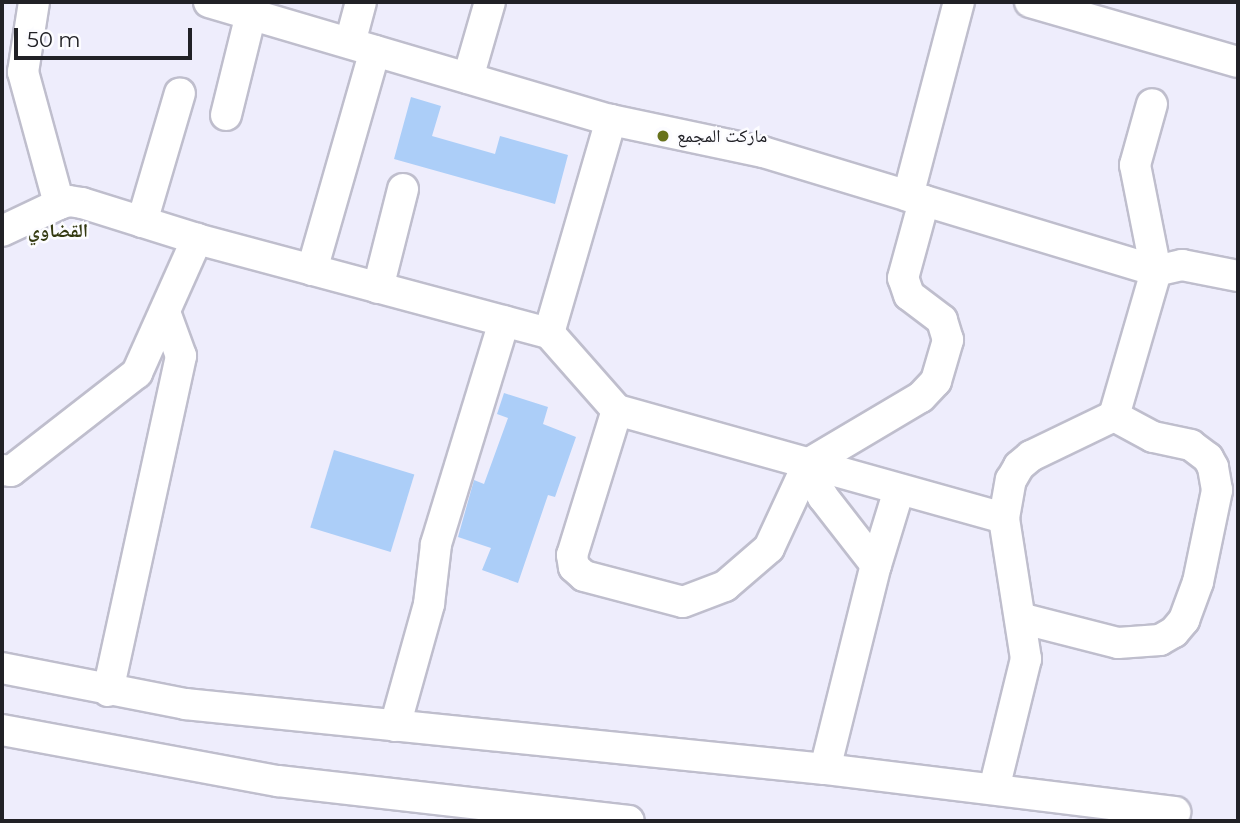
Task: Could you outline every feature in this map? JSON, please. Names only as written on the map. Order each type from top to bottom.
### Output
[{"type":"street","points":[[34,2],[23,72],[59,204]]},
{"type":"street","points":[[209,2],[262,11],[362,47],[611,120],[763,152],[1156,271],[1182,265],[1238,276]]},
{"type":"street","points":[[312,270],[362,47],[361,2]]},
{"type":"street","points":[[468,78],[490,2]]},
{"type":"street","points":[[617,410],[572,555],[574,567],[584,576],[683,602],[726,586],[769,548],[807,466],[921,397],[936,381],[948,340],[942,320],[909,295],[903,278],[916,199],[959,2]]},
{"type":"street","points":[[1030,2],[1238,62]]},
{"type":"street","points":[[226,115],[262,11]]},
{"type":"street","points":[[142,222],[180,93]]},
{"type":"street","points":[[994,789],[1026,659],[1004,518],[1011,481],[1019,466],[1031,456],[1114,416],[1156,271],[1135,165],[1152,104]]},
{"type":"street","points":[[549,333],[611,120]]},
{"type":"street","points":[[378,288],[403,189]]},
{"type":"street","points":[[2,231],[59,204],[69,201],[82,203],[197,239],[549,333],[617,410],[807,466],[1004,518]]},
{"type":"street","points":[[2,470],[11,471],[137,373],[197,239]]},
{"type":"street","points":[[108,691],[181,356],[165,312]]},
{"type":"street","points":[[395,726],[429,604],[436,544],[504,321]]},
{"type":"street","points":[[1020,618],[1118,643],[1160,639],[1174,632],[1184,620],[1198,582],[1217,490],[1213,467],[1208,458],[1191,445],[1153,437],[1114,416]]},
{"type":"street","points":[[807,466],[823,497],[876,565]]},
{"type":"street","points":[[825,769],[876,565],[899,490]]},
{"type":"street","points":[[2,668],[185,705],[825,769],[1175,812]]},
{"type":"street","points":[[2,730],[278,781],[629,821]]},
{"type":"building","points":[[411,97],[441,106],[432,136],[495,154],[500,136],[568,155],[555,204],[394,159]]},
{"type":"building","points":[[504,393],[548,407],[543,424],[576,437],[555,497],[548,495],[518,583],[482,570],[491,548],[458,537],[474,480],[484,484],[508,418],[497,414]]},
{"type":"building","points":[[334,450],[414,475],[391,552],[310,527]]},
{"type":"place","name":"ماركت المجمع","points":[[663,136]]},
{"type":"district","name":"القضاوي","points":[[58,231]]}]
